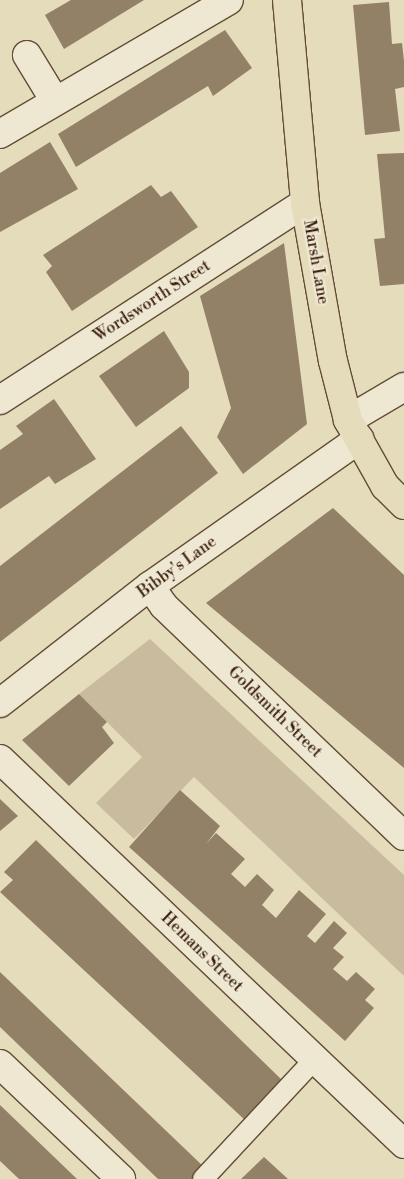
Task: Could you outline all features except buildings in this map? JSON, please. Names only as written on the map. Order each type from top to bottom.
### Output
[{"type":"main road","name":"Marsh Lane","points":[[287,0],[305,203],[333,361],[354,429],[385,486],[404,505]]},
{"type":"street","points":[[0,134],[229,0]]},
{"type":"street","points":[[27,55],[55,101]]},
{"type":"street","name":"Wordsworth Street","points":[[0,400],[305,203]]},
{"type":"street","name":"Bibby's Lane","points":[[0,703],[354,429],[404,388]]},
{"type":"street","name":"Goldsmith Street","points":[[150,586],[164,606],[404,836]]},
{"type":"street","name":"Hemans Street","points":[[0,759],[404,1144]]},
{"type":"street","points":[[0,1064],[121,1179]]},
{"type":"lane","points":[[203,1179],[315,1059]]},
{"type":"shaded area","points":[[150,639],[404,875],[404,976],[194,777],[134,839],[96,803],[142,757],[79,694]]}]
